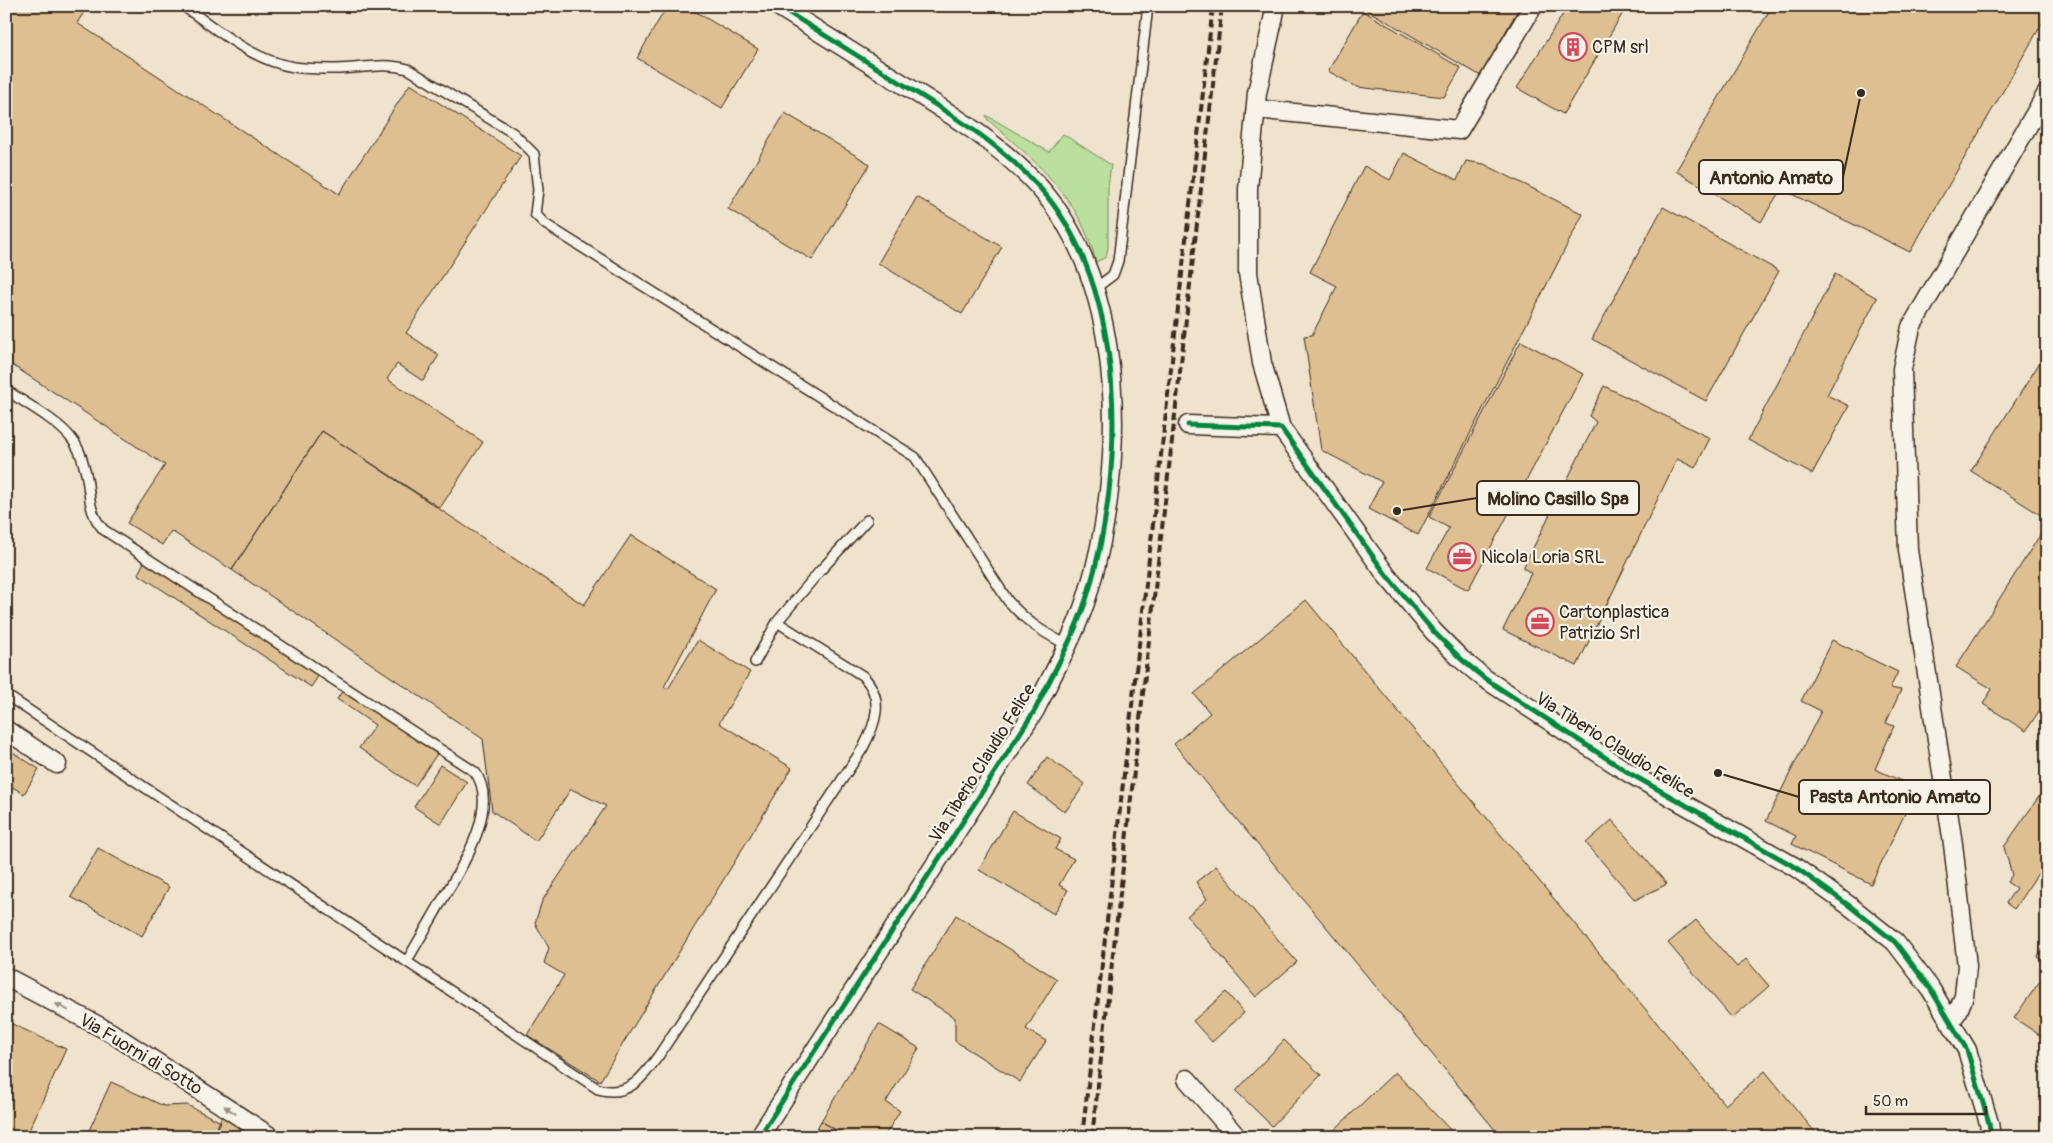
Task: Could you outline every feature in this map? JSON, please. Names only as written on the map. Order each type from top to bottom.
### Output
[{"type":"street","name":"Via Tiberio Claudio Felice","points":[[759,1137],[1035,710],[1067,645],[1088,593],[1101,544],[1110,479],[1113,421],[1112,374],[1105,333],[1093,290],[1079,250],[1064,220],[1040,189],[1017,165],[971,126],[778,6]]},
{"type":"street","name":"Via Tiberio Claudio Felice","points":[[1276,6],[1256,109],[1248,189],[1248,273],[1262,363],[1281,428],[1387,576],[1434,632],[1460,659],[1484,678],[1629,773],[1795,867],[1852,907],[1895,942],[1930,988],[1967,1050],[1989,1123],[1991,1137]]},
{"type":"street","points":[[1256,109],[1459,130],[1533,6]]},
{"type":"street","points":[[1950,1022],[1958,1011],[1964,996],[1967,966],[1953,844],[1908,550],[1902,369],[1911,327],[2047,93]]},
{"type":"street","points":[[1188,425],[1281,428]]},
{"type":"street","points":[[6,730],[57,764]]},
{"type":"street","name":"Via Fuorni di Sotto","points":[[6,978],[110,1032],[271,1137]]},
{"type":"street","points":[[1187,1079],[1237,1137]]},
{"type":"lane","points":[[184,6],[244,47],[270,60],[292,67],[337,69],[393,65],[408,69],[513,133],[534,154],[538,190],[535,214],[545,224],[915,457],[1008,601],[1037,630],[1067,645]]},
{"type":"lane","points":[[1093,290],[1112,275],[1118,261],[1148,6]]},
{"type":"lane","points":[[6,390],[61,428],[72,438],[84,466],[92,512],[96,522],[104,530],[475,772],[480,779],[482,810],[478,829],[467,857],[407,961]]},
{"type":"lane","points":[[755,662],[777,622],[819,572],[867,520]]},
{"type":"lane","points":[[6,695],[598,1089],[616,1092],[636,1083],[659,1055],[846,773],[862,748],[873,725],[876,711],[875,695],[868,681],[777,622]]},
{"type":"shaded area","points":[[6,6],[2047,6],[2047,1137],[6,1137]]},
{"type":"green space","points":[[986,115],[1049,152],[1063,134],[1111,165],[1108,186],[1108,247],[1106,257],[1096,262],[1089,239],[1079,218],[1054,182],[988,120]]},
{"type":"building","points":[[6,6],[88,6],[77,23],[339,194],[410,84],[521,156],[406,333],[439,355],[423,381],[397,364],[387,379],[483,442],[440,508],[322,431],[232,570],[171,531],[162,545],[127,523],[165,465],[6,361]]},
{"type":"building","points":[[667,6],[686,6],[758,49],[722,108],[637,58]]},
{"type":"building","points":[[1360,6],[1520,6],[1481,76]]},
{"type":"building","name":"CPM srl","points":[[1568,6],[1627,6],[1563,114],[1517,88]]},
{"type":"building","points":[[1772,6],[2047,6],[2047,15],[1910,252],[1781,189],[1761,222],[1676,171]]},
{"type":"building","points":[[1363,11],[1461,68],[1444,97],[1357,87],[1328,71]]},
{"type":"building","points":[[785,113],[870,164],[812,260],[728,209]]},
{"type":"building","points":[[1404,153],[1457,180],[1466,161],[1484,164],[1583,214],[1418,535],[1368,509],[1382,482],[1321,450],[1304,336],[1312,335],[1337,286],[1310,272],[1364,166],[1390,180]]},
{"type":"building","points":[[917,197],[1002,247],[962,314],[878,263]]},
{"type":"building","points":[[1663,207],[1779,271],[1706,401],[1592,339]]},
{"type":"building","points":[[1835,274],[1877,298],[1827,395],[1849,406],[1812,474],[1748,440]]},
{"type":"building","points":[[1521,341],[1583,374],[1468,590],[1427,568],[1449,528],[1429,517]]},
{"type":"building","points":[[2047,351],[2047,519],[1971,471]]},
{"type":"building","points":[[1604,386],[1710,438],[1695,468],[1677,459],[1577,666],[1503,630],[1531,573],[1523,568],[1596,422],[1589,416]]},
{"type":"building","points":[[322,431],[584,605],[631,535],[716,589],[664,687],[668,689],[698,640],[750,672],[719,723],[792,768],[600,1081],[527,1035],[564,975],[544,963],[549,948],[535,923],[542,901],[606,806],[571,789],[536,841],[492,811],[483,739],[232,570]]},
{"type":"building","points":[[2047,524],[2047,699],[2026,731],[1983,704],[1992,689],[1956,667]]},
{"type":"building","points":[[146,558],[321,672],[311,687],[138,574]]},
{"type":"building","points":[[1306,600],[1725,1105],[1765,1071],[1819,1137],[1501,1137],[1174,744],[1210,713],[1194,694]]},
{"type":"building","points":[[1832,640],[1898,672],[1890,688],[1901,690],[1886,723],[1894,726],[1875,769],[1908,784],[1911,801],[1871,884],[1792,844],[1796,836],[1766,821],[1821,711],[1801,701]]},
{"type":"building","points":[[343,690],[437,754],[415,786],[359,748],[375,725],[337,699]]},
{"type":"building","points":[[6,748],[39,769],[24,794],[6,783]]},
{"type":"building","points":[[1047,757],[1085,784],[1065,812],[1028,785]]},
{"type":"building","points":[[440,765],[467,782],[441,824],[414,807]]},
{"type":"building","points":[[2047,785],[2047,860],[2014,909],[2006,903],[2016,888],[2007,882],[2012,875],[2004,847]]},
{"type":"building","points":[[1013,811],[1061,839],[1055,849],[1074,859],[1059,885],[1068,890],[1054,914],[979,870]]},
{"type":"building","points":[[1612,820],[1667,884],[1635,900],[1586,843]]},
{"type":"building","points":[[98,848],[169,887],[142,936],[71,897]]},
{"type":"building","points":[[1216,866],[1297,962],[1256,997],[1187,916],[1207,899],[1196,882]]},
{"type":"building","points":[[956,915],[1057,979],[1026,1029],[1046,1041],[1020,1082],[955,1041],[955,1018],[910,989]]},
{"type":"building","points":[[1696,920],[1737,967],[1746,959],[1769,986],[1732,1018],[1668,943]]},
{"type":"building","points":[[2047,943],[2047,964],[2037,957]]},
{"type":"building","points":[[2047,971],[2047,1040],[2014,1018]]},
{"type":"building","points":[[1226,992],[1244,1013],[1212,1042],[1193,1021]]},
{"type":"building","points":[[10,1023],[66,1049],[26,1137],[6,1137],[6,1031]]},
{"type":"building","points":[[879,1024],[919,1048],[886,1102],[900,1111],[884,1137],[847,1137],[821,1121]]},
{"type":"building","points":[[1284,1040],[1321,1075],[1272,1126],[1236,1091]]},
{"type":"building","points":[[1395,1072],[1457,1137],[1327,1137]]},
{"type":"building","points":[[111,1082],[164,1106],[187,1105],[221,1122],[213,1137],[86,1137]]},
{"type":"building","points":[[224,1111],[262,1137],[213,1137]]},
{"type":"building","points":[[821,1121],[847,1137],[812,1137]]},
{"type":"railway","points":[[1082,1137],[1213,6]]},
{"type":"railway","points":[[1092,1137],[1222,6]]},
{"type":"cycle path","points":[[759,1137],[1035,710],[1072,636],[1089,590],[1101,542],[1109,490],[1113,436],[1111,382],[1104,328],[1090,276],[1069,229],[1040,188],[1008,157],[974,131],[938,106],[778,6]]},
{"type":"cycle path","points":[[1188,425],[1281,428],[1387,576],[1434,632],[1461,659],[1484,678],[1629,773],[1795,867],[1851,907],[1895,942],[1930,988],[1967,1050],[1989,1123],[1991,1137]]},
{"type":"place","name":"CPM srl","points":[[1573,47]]},
{"type":"place","name":"Antonio Amato","points":[[1861,93]]},
{"type":"place","name":"Molino Casillo Spa","points":[[1397,511]]},
{"type":"place","name":"Nicola Loria SRL","points":[[1462,557]]},
{"type":"place","name":"Cartonplastica Patrizio Srl","points":[[1540,622]]},
{"type":"place","name":"Pasta Antonio Amato","points":[[1718,773]]}]
